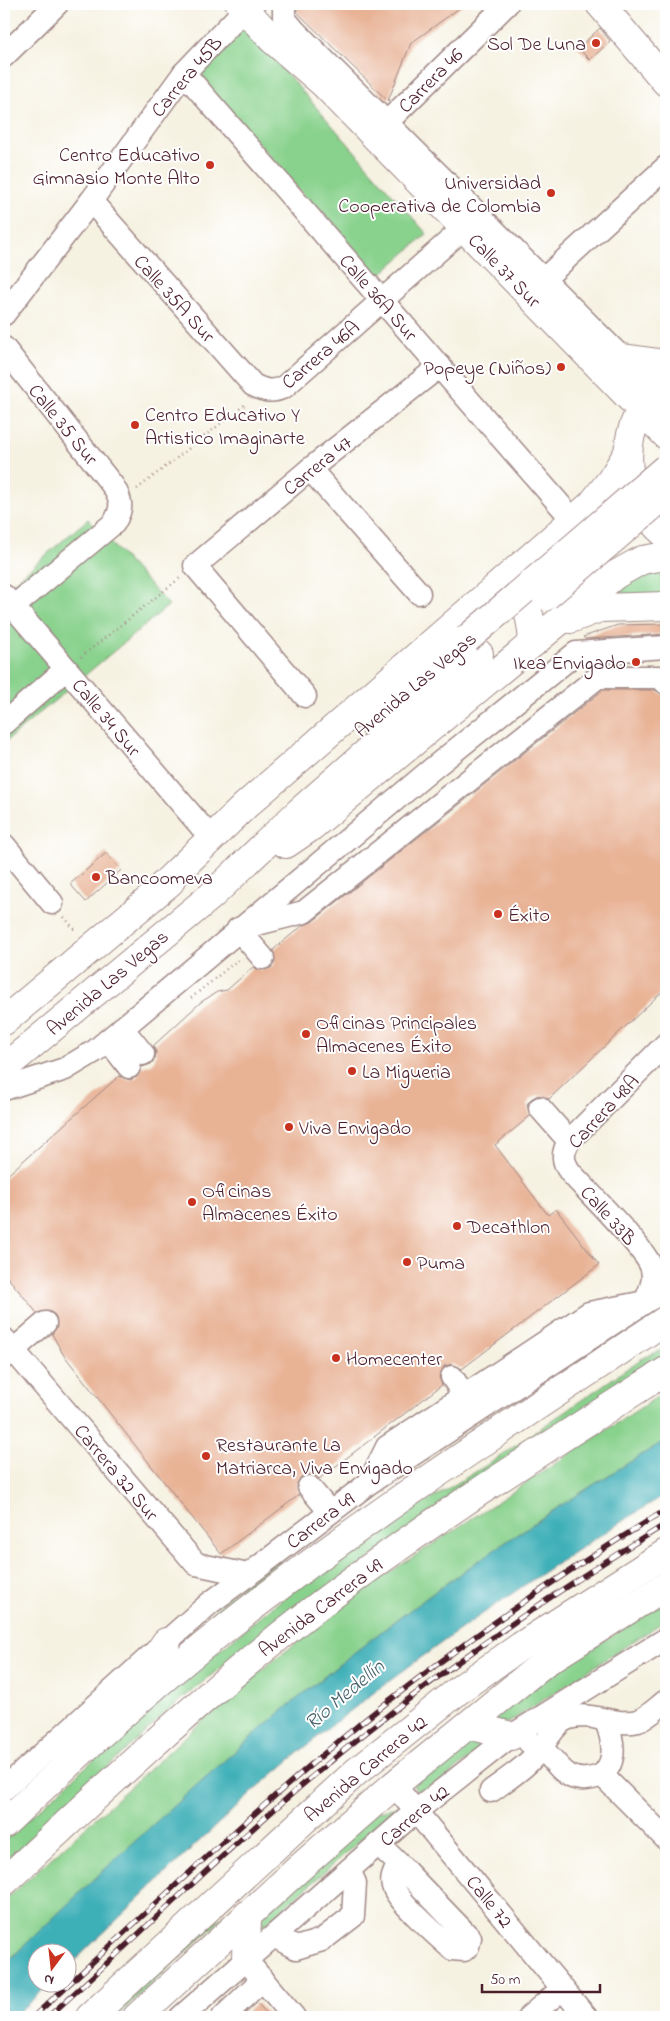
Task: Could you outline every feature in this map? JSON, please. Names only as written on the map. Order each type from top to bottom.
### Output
[{"type":"main road","points":[[600,4],[666,82]]},
{"type":"main road","name":"Calle 37 Sur","points":[[261,6],[283,28],[324,84],[380,129],[464,228],[514,279],[614,366],[657,395],[666,435]]},
{"type":"main road","points":[[514,279],[516,252]]},
{"type":"main road","points":[[666,364],[614,366],[629,446],[632,485],[646,514],[666,535]]},
{"type":"main road","points":[[629,446],[657,395]]},
{"type":"main road","name":"Avenida Las Vegas","points":[[4,1021],[156,892],[246,805],[574,520],[603,492],[629,446]]},
{"type":"main road","name":"Avenida Las Vegas","points":[[4,1068],[211,896],[473,647],[666,468]]},
{"type":"main road","name":"Avenida Las Vegas","points":[[156,892],[258,818],[666,494]]},
{"type":"main road","name":"Avenida Las Vegas","points":[[211,896],[310,827],[628,567],[642,560],[666,556]]},
{"type":"main road","points":[[491,592],[506,594],[523,602],[530,618],[543,635],[600,608],[666,606]]},
{"type":"main road","name":"Avenida Carrera 49","points":[[4,1824],[108,1726],[226,1628],[319,1556],[666,1320]]},
{"type":"main road","points":[[616,1353],[666,1337]]},
{"type":"main road","name":"Avenida Carrera 49","points":[[4,1882],[207,1695],[283,1634],[367,1571],[666,1371]]},
{"type":"main road","name":"Avenida Carrera 42","points":[[90,2017],[356,1772],[464,1686],[521,1646],[666,1553]]},
{"type":"main road","name":"Avenida Carrera 42","points":[[137,2017],[394,1785],[544,1663],[666,1586]]},
{"type":"main road","points":[[108,1726],[166,1642]]},
{"type":"main road","points":[[242,1876],[469,1705],[544,1663]]},
{"type":"main road","points":[[469,1725],[511,1736]]},
{"type":"main road","points":[[248,1915],[255,1969]]},
{"type":"street","points":[[8,44],[57,4]]},
{"type":"street","name":"Carrera 46","points":[[380,129],[507,4]]},
{"type":"street","points":[[261,6],[284,18],[290,24],[380,129]]},
{"type":"street","name":"Carrera 45B","points":[[4,314],[91,201],[184,73],[261,6]]},
{"type":"street","name":"Calle 36A Sur","points":[[184,73],[574,520]]},
{"type":"street","name":"Calle 37 Sur","points":[[380,129],[544,279],[614,366]]},
{"type":"street","points":[[544,279],[666,166]]},
{"type":"street","name":"Calle 35A Sur","points":[[91,201],[253,385],[263,390]]},
{"type":"street","name":"Carrera 46A","points":[[263,390],[274,392],[284,387],[464,228]]},
{"type":"street","name":"Calle 35 Sur","points":[[4,348],[113,486],[122,501]]},
{"type":"street","name":"Carrera 47","points":[[195,566],[310,470],[440,366]]},
{"type":"street","points":[[310,470],[418,593]]},
{"type":"street","points":[[8,601],[114,523],[120,512],[122,501]]},
{"type":"street","points":[[195,566],[305,696]]},
{"type":"street","name":"Calle 34 Sur","points":[[8,601],[211,838]]},
{"type":"street","points":[[4,1089],[65,1069],[82,1061],[238,929],[576,653],[666,647]]},
{"type":"street","points":[[4,723],[66,668]]},
{"type":"street","points":[[238,929],[304,912],[598,677],[660,677],[666,683]]},
{"type":"street","points":[[432,769],[449,712]]},
{"type":"street","points":[[432,769],[450,794]]},
{"type":"street","points":[[4,845],[52,903]]},
{"type":"street","points":[[238,929],[263,958]]},
{"type":"street","points":[[115,1034],[136,1060]]},
{"type":"street","name":"Carrera 48A","points":[[566,1150],[662,1056]]},
{"type":"street","name":"Calle 33B","points":[[540,1108],[566,1150],[570,1172],[649,1261],[653,1276],[652,1287],[645,1302]]},
{"type":"street","name":"Carrera 49","points":[[4,1789],[166,1642],[248,1575],[330,1512],[369,1483],[666,1290]]},
{"type":"street","points":[[369,1483],[387,1446],[453,1390],[589,1313],[645,1302]]},
{"type":"street","points":[[7,1349],[45,1323]]},
{"type":"street","name":"Carrera 32 Sur","points":[[7,1349],[196,1564],[248,1575]]},
{"type":"street","points":[[309,1487],[330,1512]]},
{"type":"street","name":"Carrera 42","points":[[181,2017],[208,2009],[255,1969],[274,1936],[416,1811],[511,1736],[666,1639]]},
{"type":"street","points":[[492,1791],[528,1763],[542,1747],[552,1730],[568,1718],[591,1716],[606,1721],[638,1721],[666,1701]]},
{"type":"street","points":[[511,1736],[542,1747],[550,1759],[570,1776],[587,1780],[602,1775],[612,1762],[612,1737],[606,1721]]},
{"type":"street","points":[[602,1775],[666,1839]]},
{"type":"street","name":"Calle 72","points":[[394,1785],[586,2017]]},
{"type":"street","points":[[378,1844],[399,1864]]},
{"type":"street","points":[[274,1936],[296,1948],[322,1940],[353,1916],[355,1883],[348,1870]]},
{"type":"street","points":[[223,2017],[255,1969],[294,2017]]},
{"type":"street","points":[[180,1978],[208,2009]]},
{"type":"street","points":[[529,2017],[562,1989]]},
{"type":"path","points":[[122,501],[263,390]]},
{"type":"path","points":[[66,668],[195,566]]},
{"type":"green space","points":[[246,27],[427,234],[376,278],[195,71]]},
{"type":"green space","points":[[88,519],[169,605],[4,743],[4,591]]},
{"type":"green space","points":[[666,567],[666,599],[620,599],[614,589]]},
{"type":"green space","points":[[666,1348],[666,1357],[279,1620],[171,1708],[4,1864],[4,1841],[162,1698],[268,1610],[365,1539],[492,1462],[641,1359]]},
{"type":"green space","points":[[666,1391],[666,1440],[494,1550],[370,1640],[288,1707],[205,1779],[4,1965],[4,1901],[242,1685],[378,1580]]},
{"type":"green space","points":[[273,1561],[289,1562],[162,1662],[229,1596]]},
{"type":"green space","points":[[666,1602],[666,1620],[508,1723],[489,1721],[573,1660]]},
{"type":"green space","points":[[470,1738],[480,1750],[422,1797],[413,1785]]},
{"type":"green space","points":[[398,1807],[261,1928],[264,1910],[378,1811]]},
{"type":"green space","points":[[224,1917],[116,2017],[102,2017],[192,1934]]},
{"type":"water","name":"Río Medellín","points":[[666,1440],[666,1494],[580,1548],[453,1634],[331,1726],[230,1813],[78,1957],[78,1944],[28,1944],[28,1994],[39,1994],[13,2017],[4,2017],[4,1965],[204,1778],[370,1640],[452,1579],[579,1494]]},
{"type":"building","points":[[297,4],[465,4],[411,43],[388,101],[297,12]]},
{"type":"building","name":"Sol De Luna","points":[[600,28],[610,41],[590,60],[578,48]]},
{"type":"building","points":[[666,624],[666,634],[585,639],[583,637],[618,625]]},
{"type":"building","name":"Viva Envigado","points":[[603,690],[655,690],[666,696],[666,988],[549,1099],[538,1095],[531,1099],[527,1104],[530,1116],[495,1145],[548,1215],[556,1209],[599,1265],[462,1369],[452,1364],[444,1366],[439,1377],[442,1385],[319,1479],[313,1475],[301,1477],[297,1483],[299,1495],[221,1554],[63,1354],[52,1334],[57,1327],[55,1315],[49,1311],[37,1313],[4,1273],[4,1178],[119,1076],[130,1080],[137,1077],[142,1067],[151,1064],[155,1059],[156,1052],[153,1046],[201,1002],[217,992],[227,990],[253,967],[259,970],[271,968],[275,962],[273,950],[286,939],[302,926],[312,922]]},
{"type":"building","name":"Bancoomeva","points":[[106,853],[121,870],[86,902],[70,884]]},
{"type":"building","points":[[257,2003],[270,2017],[242,2017]]},
{"type":"railway","points":[[33,2017],[253,1815],[390,1700],[525,1601],[595,1554],[666,1510]]},
{"type":"railway","points":[[48,2017],[269,1814],[344,1750],[433,1681],[524,1615],[666,1524]]},
{"type":"place","name":"Sol De Luna","points":[[596,43]]},
{"type":"place","name":"Centro Educativo Gimnasio Monte Alto","points":[[210,165]]},
{"type":"place","name":"Universidad Cooperativa de Colombia","points":[[551,193]]},
{"type":"place","name":"Popeye (Niños)","points":[[561,367]]},
{"type":"place","name":"Centro Educativo Y Artistico Imaginarte","points":[[135,425]]},
{"type":"place","name":"Ikea Envigado","points":[[636,662]]},
{"type":"place","name":"Bancoomeva","points":[[96,877]]},
{"type":"place","name":"Éxito","points":[[498,914]]},
{"type":"place","name":"Oficinas Principales Almacenes Éxito","points":[[306,1034]]},
{"type":"place","name":"La Migueria","points":[[352,1071]]},
{"type":"place","name":"Viva Envigado","points":[[289,1127]]},
{"type":"place","name":"Oficinas Almacenes Éxito","points":[[192,1202]]},
{"type":"place","name":"Decathlon","points":[[457,1226]]},
{"type":"place","name":"Puma","points":[[407,1262]]},
{"type":"place","name":"Homecenter","points":[[336,1358]]},
{"type":"place","name":"Restaurante La Matriarca, Viva Envigado","points":[[206,1456]]}]
